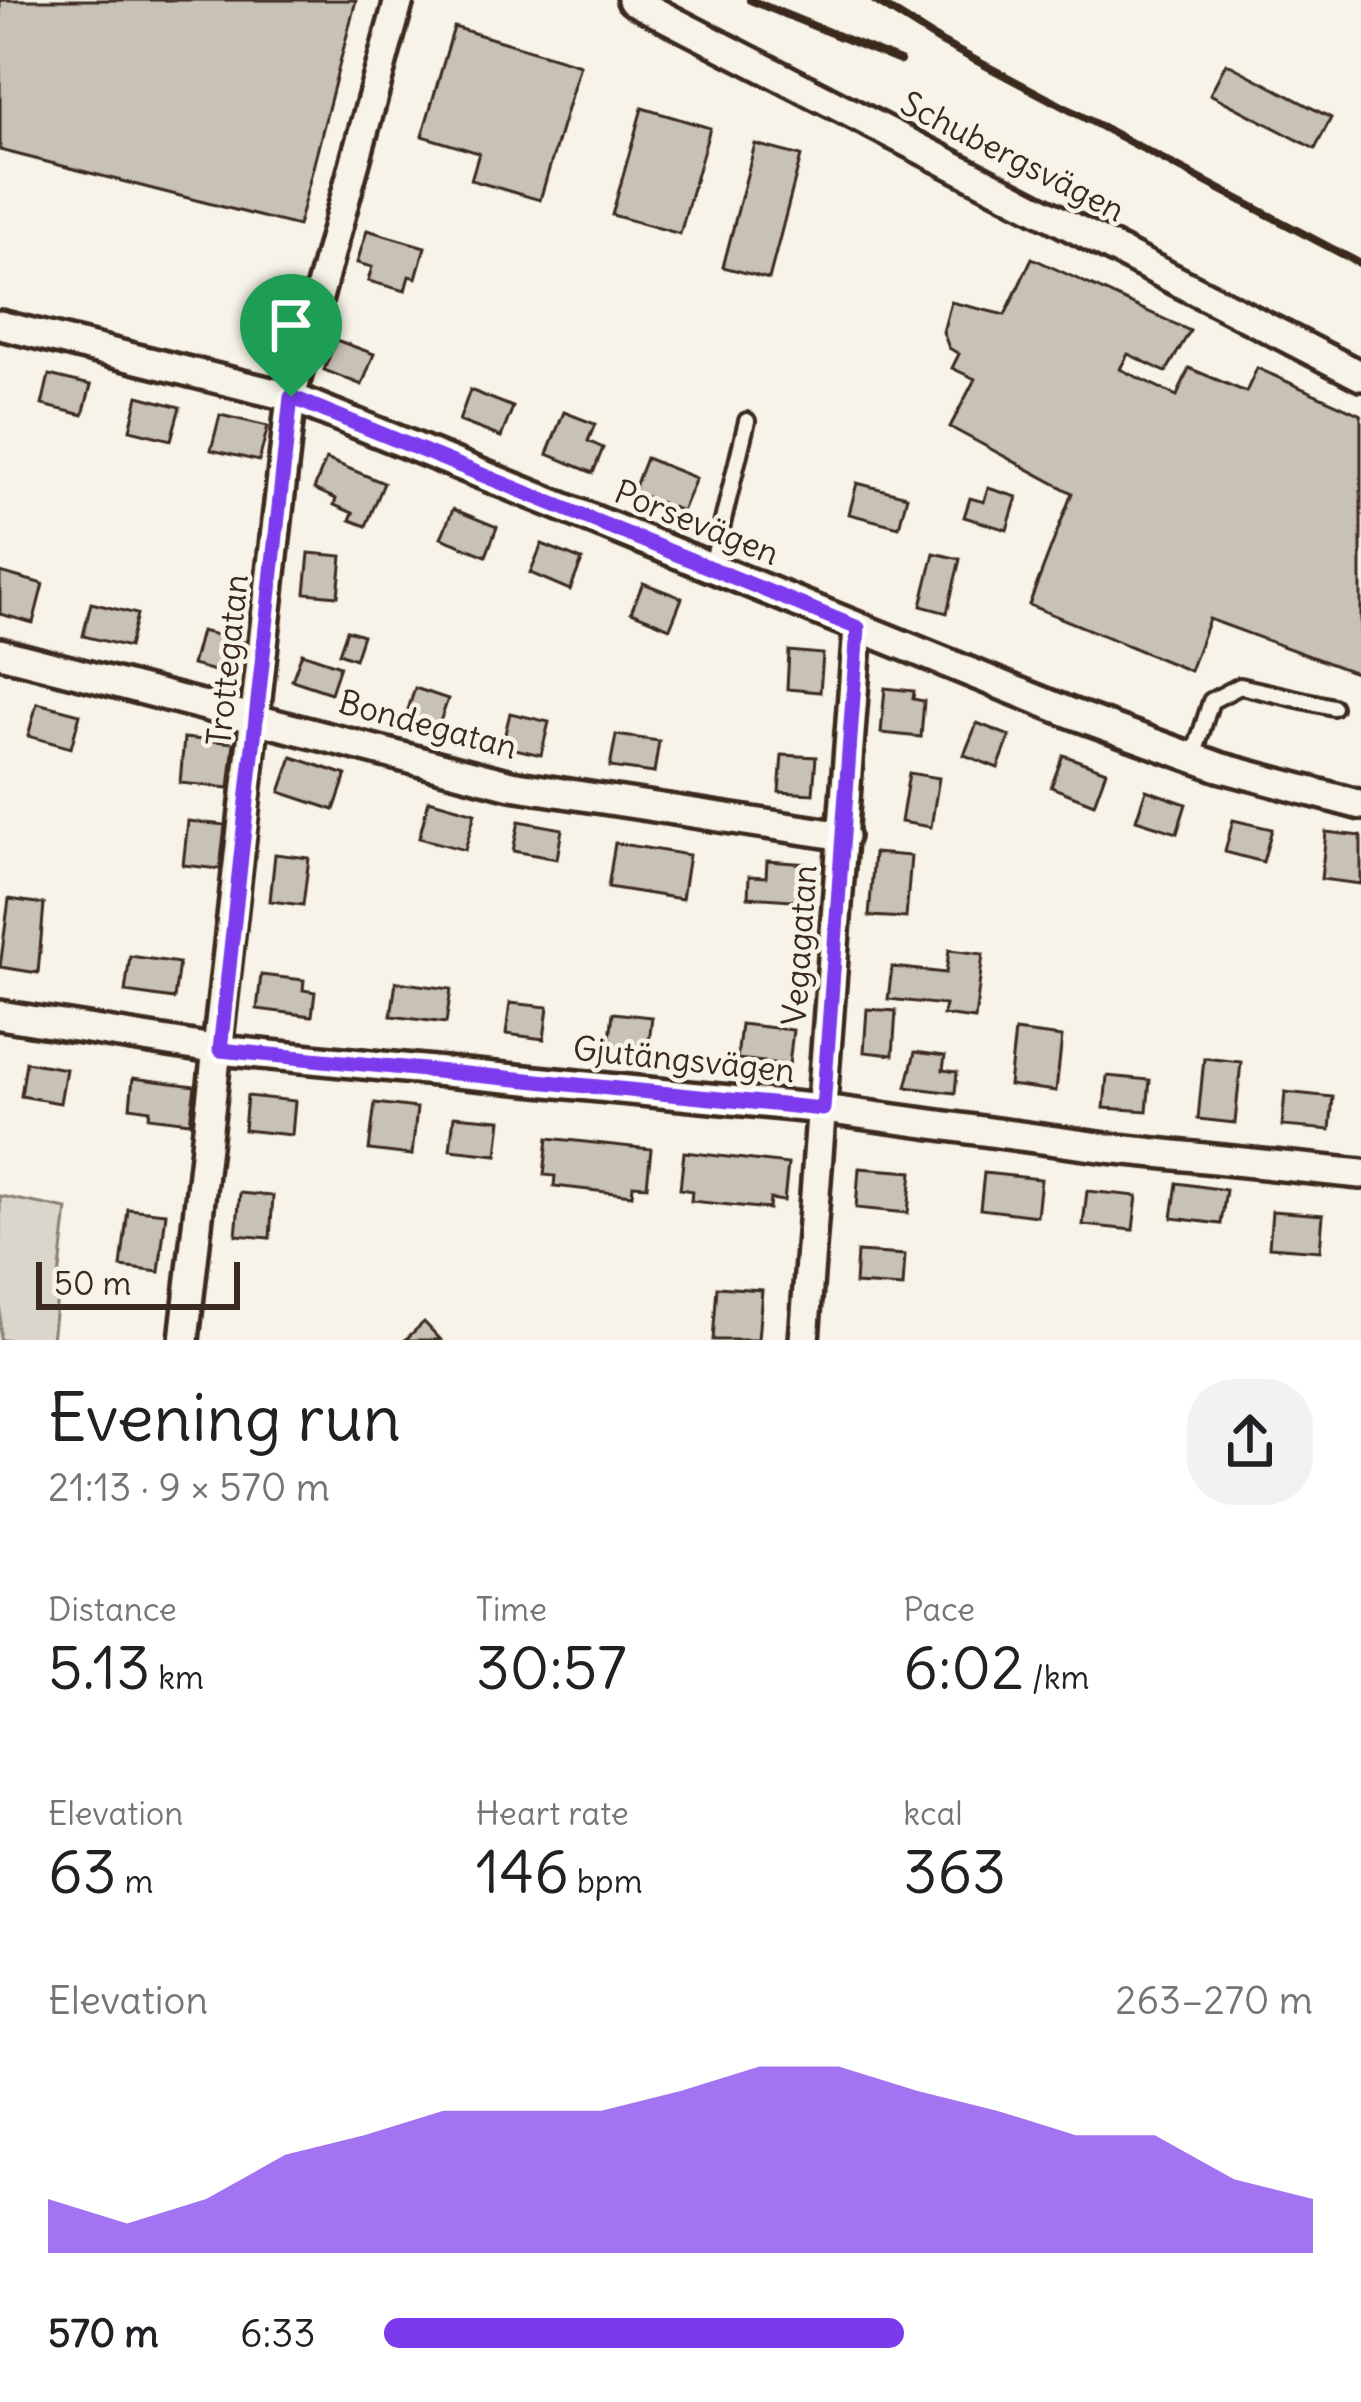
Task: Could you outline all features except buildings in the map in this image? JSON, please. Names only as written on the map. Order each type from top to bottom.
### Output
[{"type":"street","name":"Trottegatan","points":[[184,1340],[291,397],[399,0]]},
{"type":"street","name":"Schubergsvägen","points":[[632,0],[1361,376]]},
{"type":"street","name":"Porsevägen","points":[[0,325],[291,397],[858,628],[1193,758],[1361,805]]},
{"type":"street","name":"Vegagatan","points":[[804,1340],[858,628]]},
{"type":"street","name":"Bondegatan","points":[[0,652],[512,785],[844,836]]},
{"type":"street","name":"Gjutängsvägen","points":[[0,1015],[220,1050],[823,1109],[1107,1148],[1361,1174]]},
{"type":"lane","points":[[712,566],[747,421]]},
{"type":"lane","points":[[1193,758],[1211,701],[1240,686],[1333,707]]},
{"type":"shaded area","points":[[0,1196],[67,1209],[52,1340],[0,1340]]},
{"type":"railway","points":[[750,0],[900,61]]},
{"type":"railway","points":[[874,0],[941,42],[1361,264]]},
{"type":"route","points":[[291,397],[858,628],[823,1109],[220,1050],[291,397]]}]
